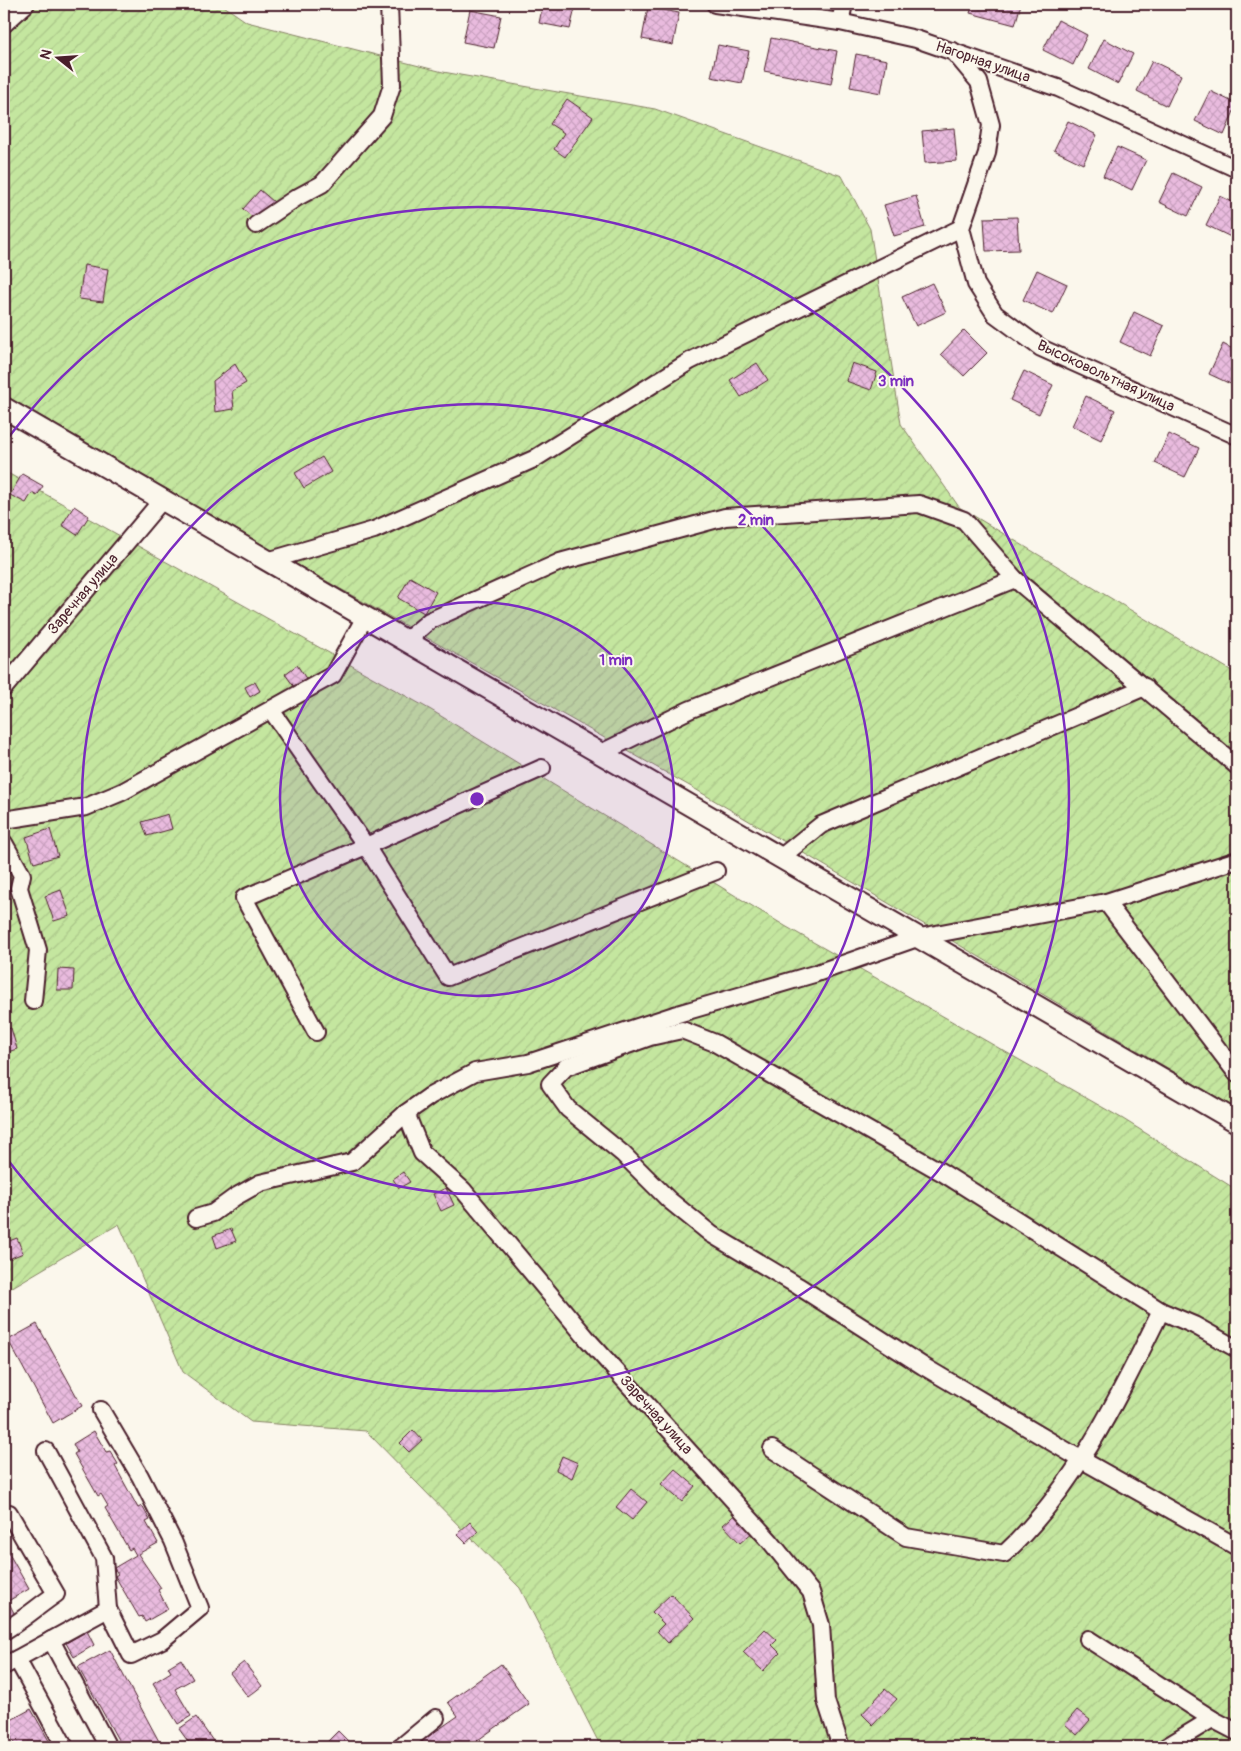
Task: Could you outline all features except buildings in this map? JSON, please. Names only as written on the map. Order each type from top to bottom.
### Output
[{"type":"main road","points":[[4,408],[407,640],[599,754],[1236,1118]]},
{"type":"street","points":[[4,24],[26,4]]},
{"type":"street","points":[[256,226],[296,198],[322,184],[382,116],[392,85],[389,4]]},
{"type":"street","name":"Нагорная улица","points":[[714,4],[840,22],[916,39],[1088,100],[1237,169]]},
{"type":"street","points":[[840,22],[844,4]]},
{"type":"street","points":[[267,561],[374,530],[534,459],[690,361],[961,228],[987,153],[991,125],[979,82],[953,51]]},
{"type":"street","name":"Высоковольтная улица","points":[[961,228],[976,284],[995,314],[1041,348],[1237,436]]},
{"type":"street","name":"Заречная улица","points":[[4,688],[162,500]]},
{"type":"street","points":[[407,640],[430,621],[560,562],[725,517],[919,504],[964,520],[1015,579],[1237,766]]},
{"type":"street","points":[[599,754],[689,710],[1015,579]]},
{"type":"street","points":[[4,820],[86,807],[122,792],[271,710],[333,675],[365,617]]},
{"type":"street","points":[[780,858],[821,825],[1145,687]]},
{"type":"street","points":[[271,710],[366,846],[448,977],[716,871]]},
{"type":"street","points":[[316,1032],[244,898],[542,768]]},
{"type":"street","points":[[4,843],[22,875],[19,888],[38,950],[32,1001]]},
{"type":"street","points":[[196,1218],[213,1213],[260,1183],[352,1162],[406,1113],[430,1096],[476,1072],[528,1063],[674,1015],[814,974],[920,937],[1106,902],[1237,860]]},
{"type":"street","points":[[1106,902],[1237,1074]]},
{"type":"street","points":[[1237,1349],[1162,1311],[943,1172],[715,1043],[682,1030],[650,1037],[566,1067],[550,1084],[568,1108],[623,1154],[669,1200],[711,1234],[798,1286],[923,1366],[1082,1460],[1237,1547]]},
{"type":"street","name":"Заречная улица","points":[[406,1113],[422,1153],[463,1190],[589,1341],[770,1541],[811,1592],[821,1625],[826,1701],[841,1747]]},
{"type":"street","points":[[772,1449],[906,1537],[1004,1554],[1031,1528],[1082,1460],[1115,1404],[1162,1311]]},
{"type":"street","points":[[46,1451],[104,1558],[108,1609],[131,1655],[162,1640],[200,1608],[173,1541],[140,1476],[101,1410]]},
{"type":"street","points":[[4,1513],[9,1513],[56,1594],[36,1607],[20,1622],[4,1631]]},
{"type":"street","points":[[64,1747],[10,1663],[108,1609]]},
{"type":"street","points":[[1088,1638],[1212,1719],[1237,1732]]},
{"type":"street","points":[[51,1640],[108,1747]]},
{"type":"street","points":[[401,1747],[436,1718]]},
{"type":"street","points":[[1166,1747],[1212,1719]]},
{"type":"green space","points":[[4,4],[221,4],[247,22],[443,72],[655,109],[842,176],[870,229],[901,424],[959,507],[1237,674],[1237,1109],[695,789],[275,552],[4,395]]},
{"type":"green space","points":[[4,471],[431,710],[785,926],[1123,1119],[1237,1190],[1237,1747],[601,1747],[520,1588],[366,1431],[251,1422],[183,1372],[119,1224],[4,1292]]}]
